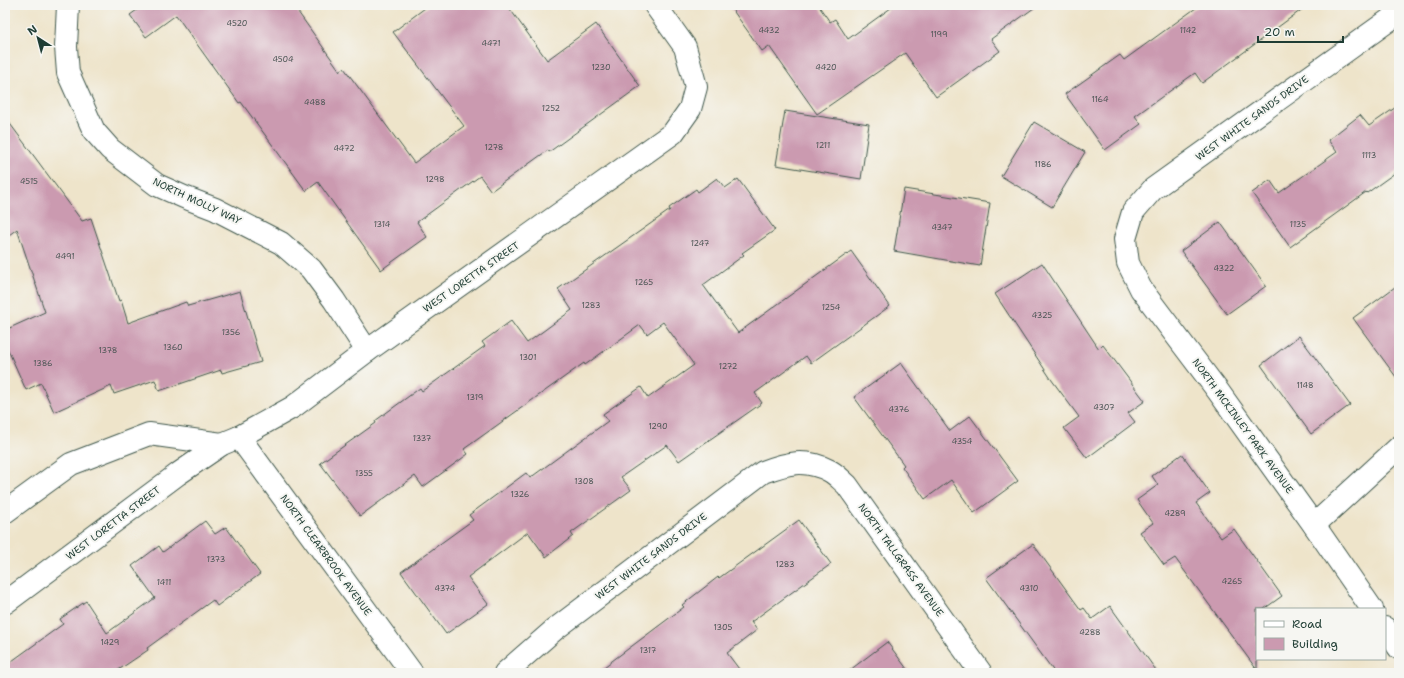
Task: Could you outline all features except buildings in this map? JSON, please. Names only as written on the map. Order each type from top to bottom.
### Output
[{"type":"street","name":"NORTH MOLLY WAY","points":[[68,5],[66,47],[68,72],[94,131],[110,149],[157,186],[184,198],[215,209],[281,243],[311,269],[334,300],[367,351]]},
{"type":"street","name":"WEST LORETTA STREET","points":[[5,603],[178,474],[231,440],[293,407],[367,351],[673,133],[690,110],[696,87],[685,47],[655,5]]},
{"type":"street","name":"WEST WHITE SANDS DRIVE","points":[[1125,239],[1133,212],[1153,189],[1399,13]]},
{"type":"street","name":"NORTH MCKINLEY PARK AVENUE","points":[[1125,239],[1128,263],[1141,289],[1218,391],[1371,608]]},
{"type":"street","points":[[5,512],[71,464],[149,434],[231,440]]},
{"type":"street","name":"NORTH CLEARBROOK AVENUE","points":[[231,440],[412,673]]},
{"type":"street","points":[[1314,526],[1399,447]]},
{"type":"street","name":"WEST WHITE SANDS DRIVE","points":[[505,673],[554,630],[763,472],[786,464],[808,463]]},
{"type":"street","name":"NORTH TALLGRASS AVENUE","points":[[808,463],[830,471],[847,485],[981,673]]},
{"type":"street","points":[[1386,629],[1399,648]]}]
